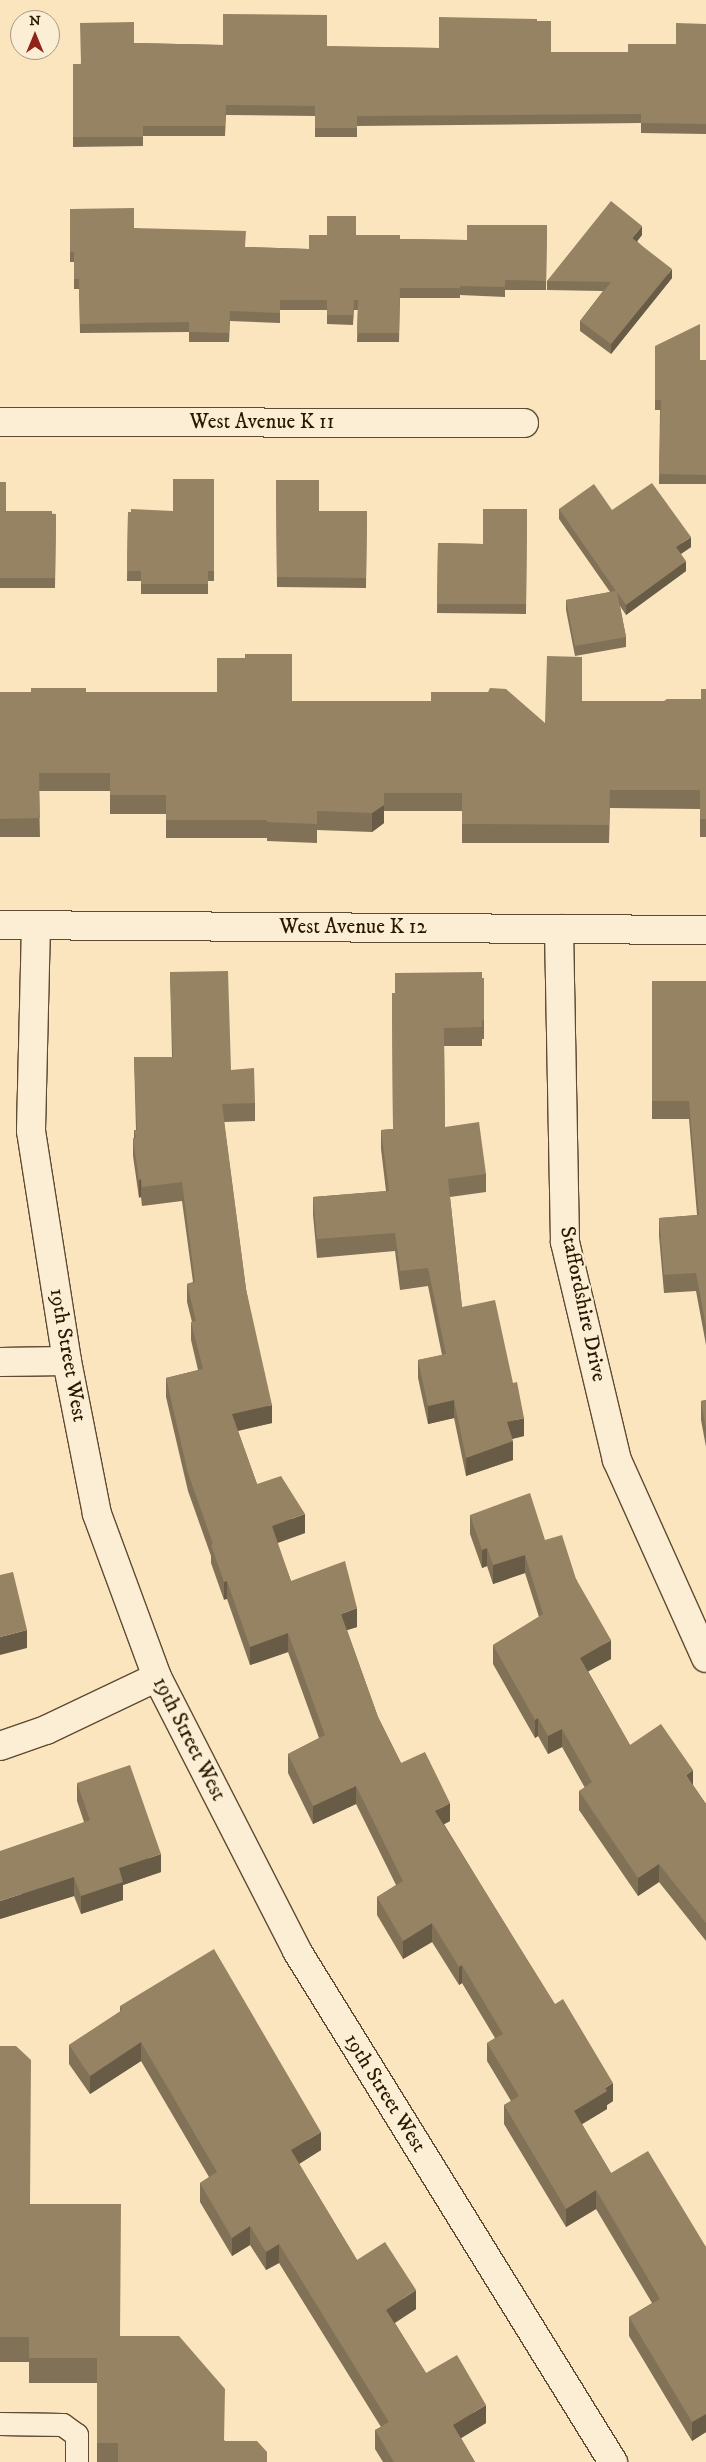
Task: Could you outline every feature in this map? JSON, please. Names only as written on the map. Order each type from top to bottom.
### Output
[{"type":"street","name":"West Avenue K 11","points":[[0,422],[524,423]]},
{"type":"street","name":"19th Street West","points":[[36,924],[31,1131],[67,1361],[98,1514],[157,1677],[297,1951],[613,2462]]},
{"type":"street","name":"West Avenue K 12","points":[[0,925],[706,930]]},
{"type":"street","name":"Staffordshire Drive","points":[[560,929],[565,1242],[617,1460],[706,1658]]},
{"type":"street","points":[[0,1362],[67,1361]]},
{"type":"street","points":[[0,1746],[46,1730],[157,1677]]},
{"type":"lane","points":[[0,2424],[62,2425],[77,2435],[77,2462]]},
{"type":"building","points":[[223,14],[327,15],[327,46],[439,48],[439,17],[537,19],[537,21],[551,21],[551,52],[628,52],[628,44],[676,44],[676,23],[706,24],[706,124],[641,123],[641,114],[357,116],[357,128],[315,128],[315,106],[226,105],[225,126],[143,126],[143,137],[73,137],[73,64],[81,64],[80,23],[134,22],[134,43],[223,45]]},
{"type":"building","points":[[611,201],[642,226],[632,238],[672,269],[611,344],[580,321],[611,282],[547,281]]},
{"type":"building","points":[[134,208],[134,228],[246,231],[245,247],[309,249],[309,235],[327,235],[327,216],[356,216],[356,235],[400,235],[400,239],[467,240],[467,225],[547,225],[546,281],[505,280],[505,287],[400,288],[399,333],[357,333],[358,300],[354,300],[353,315],[327,315],[327,300],[280,300],[280,313],[230,311],[229,333],[189,332],[189,322],[80,324],[79,279],[74,279],[74,252],[70,252],[70,209]]},
{"type":"building","points":[[700,324],[700,360],[706,360],[706,475],[659,474],[661,400],[655,400],[655,346]]},
{"type":"building","points":[[173,479],[214,479],[214,571],[208,571],[208,584],[141,584],[141,571],[127,571],[128,512],[131,512],[131,509],[173,511]]},
{"type":"building","points":[[276,480],[319,480],[319,511],[367,511],[366,578],[277,577]]},
{"type":"building","points":[[0,482],[6,482],[6,511],[52,511],[52,514],[56,514],[55,578],[0,578]]},
{"type":"building","points":[[652,483],[691,537],[676,547],[686,561],[626,605],[617,592],[626,637],[575,646],[566,600],[616,591],[559,509],[594,484],[612,510]]},
{"type":"building","points":[[483,509],[527,509],[526,604],[437,604],[438,543],[483,544]]},
{"type":"building","points":[[245,654],[292,654],[292,701],[431,701],[431,692],[488,692],[490,688],[506,689],[545,723],[547,656],[582,657],[582,701],[701,699],[701,689],[706,689],[706,819],[700,819],[700,790],[610,790],[609,825],[462,824],[462,793],[384,793],[384,805],[372,813],[317,811],[317,824],[267,822],[267,820],[166,820],[166,795],[110,795],[110,773],[39,773],[40,818],[0,819],[0,692],[31,692],[31,688],[86,688],[86,692],[217,692],[217,658],[245,658]]},
{"type":"building","points":[[228,971],[231,1070],[254,1068],[255,1103],[222,1104],[246,1289],[272,1405],[232,1414],[257,1484],[281,1476],[305,1514],[272,1526],[291,1581],[345,1561],[357,1608],[341,1614],[378,1717],[401,1763],[425,1752],[450,1803],[435,1811],[555,2004],[563,1999],[613,2083],[605,2088],[607,2091],[574,2111],[611,2173],[648,2151],[706,2247],[706,2414],[692,2422],[629,2317],[660,2299],[596,2190],[566,2209],[504,2105],[519,2096],[487,2043],[503,2034],[462,1965],[459,1967],[432,1923],[403,1941],[377,1897],[403,1881],[356,1786],[313,1806],[288,1754],[325,1735],[288,1633],[250,1647],[227,1581],[224,1582],[211,1545],[213,1544],[188,1473],[166,1378],[203,1369],[191,1322],[196,1321],[187,1284],[195,1282],[182,1182],[142,1187],[141,1179],[139,1180],[133,1138],[136,1138],[134,1130],[137,1130],[134,1057],[173,1057],[170,972]]},
{"type":"building","points":[[482,972],[482,978],[484,978],[484,1020],[482,1020],[482,1027],[444,1028],[445,1127],[479,1122],[486,1174],[448,1179],[462,1307],[495,1300],[513,1383],[517,1382],[524,1418],[507,1422],[513,1441],[466,1458],[454,1400],[428,1406],[418,1360],[446,1354],[428,1268],[400,1271],[395,1233],[317,1239],[313,1197],[389,1191],[381,1130],[393,1129],[392,993],[395,993],[395,973]]},
{"type":"building","points":[[652,981],[706,981],[706,1327],[696,1273],[664,1275],[659,1218],[699,1215],[689,1101],[652,1101]]},
{"type":"building","points":[[706,1400],[706,1429],[701,1401]]},
{"type":"building","points":[[530,1493],[545,1540],[562,1535],[576,1579],[611,1640],[580,1658],[630,1745],[661,1724],[693,1770],[686,1775],[706,1804],[706,1923],[659,1864],[638,1878],[579,1791],[592,1782],[562,1729],[548,1736],[538,1718],[535,1720],[493,1645],[543,1614],[525,1555],[493,1565],[487,1548],[482,1550],[470,1515]]},
{"type":"building","points":[[13,1572],[27,1630],[0,1637],[0,1575]]},
{"type":"building","points":[[130,1765],[161,1854],[119,1868],[123,1882],[81,1896],[74,1877],[0,1901],[0,1851],[90,1820],[77,1783]]},
{"type":"building","points":[[214,1949],[321,2132],[291,2150],[357,2260],[385,2242],[416,2290],[386,2310],[426,2373],[457,2355],[486,2405],[453,2425],[475,2462],[394,2462],[375,2430],[389,2422],[279,2244],[266,2252],[250,2226],[232,2238],[200,2183],[217,2172],[141,2042],[90,2076],[69,2045],[122,2010],[120,2006]]},
{"type":"building","points":[[0,2046],[16,2046],[31,2060],[30,2204],[121,2204],[120,2336],[179,2336],[225,2389],[224,2441],[257,2441],[267,2452],[267,2462],[118,2462],[118,2443],[97,2443],[97,2358],[29,2358],[29,2337],[0,2337]]}]
